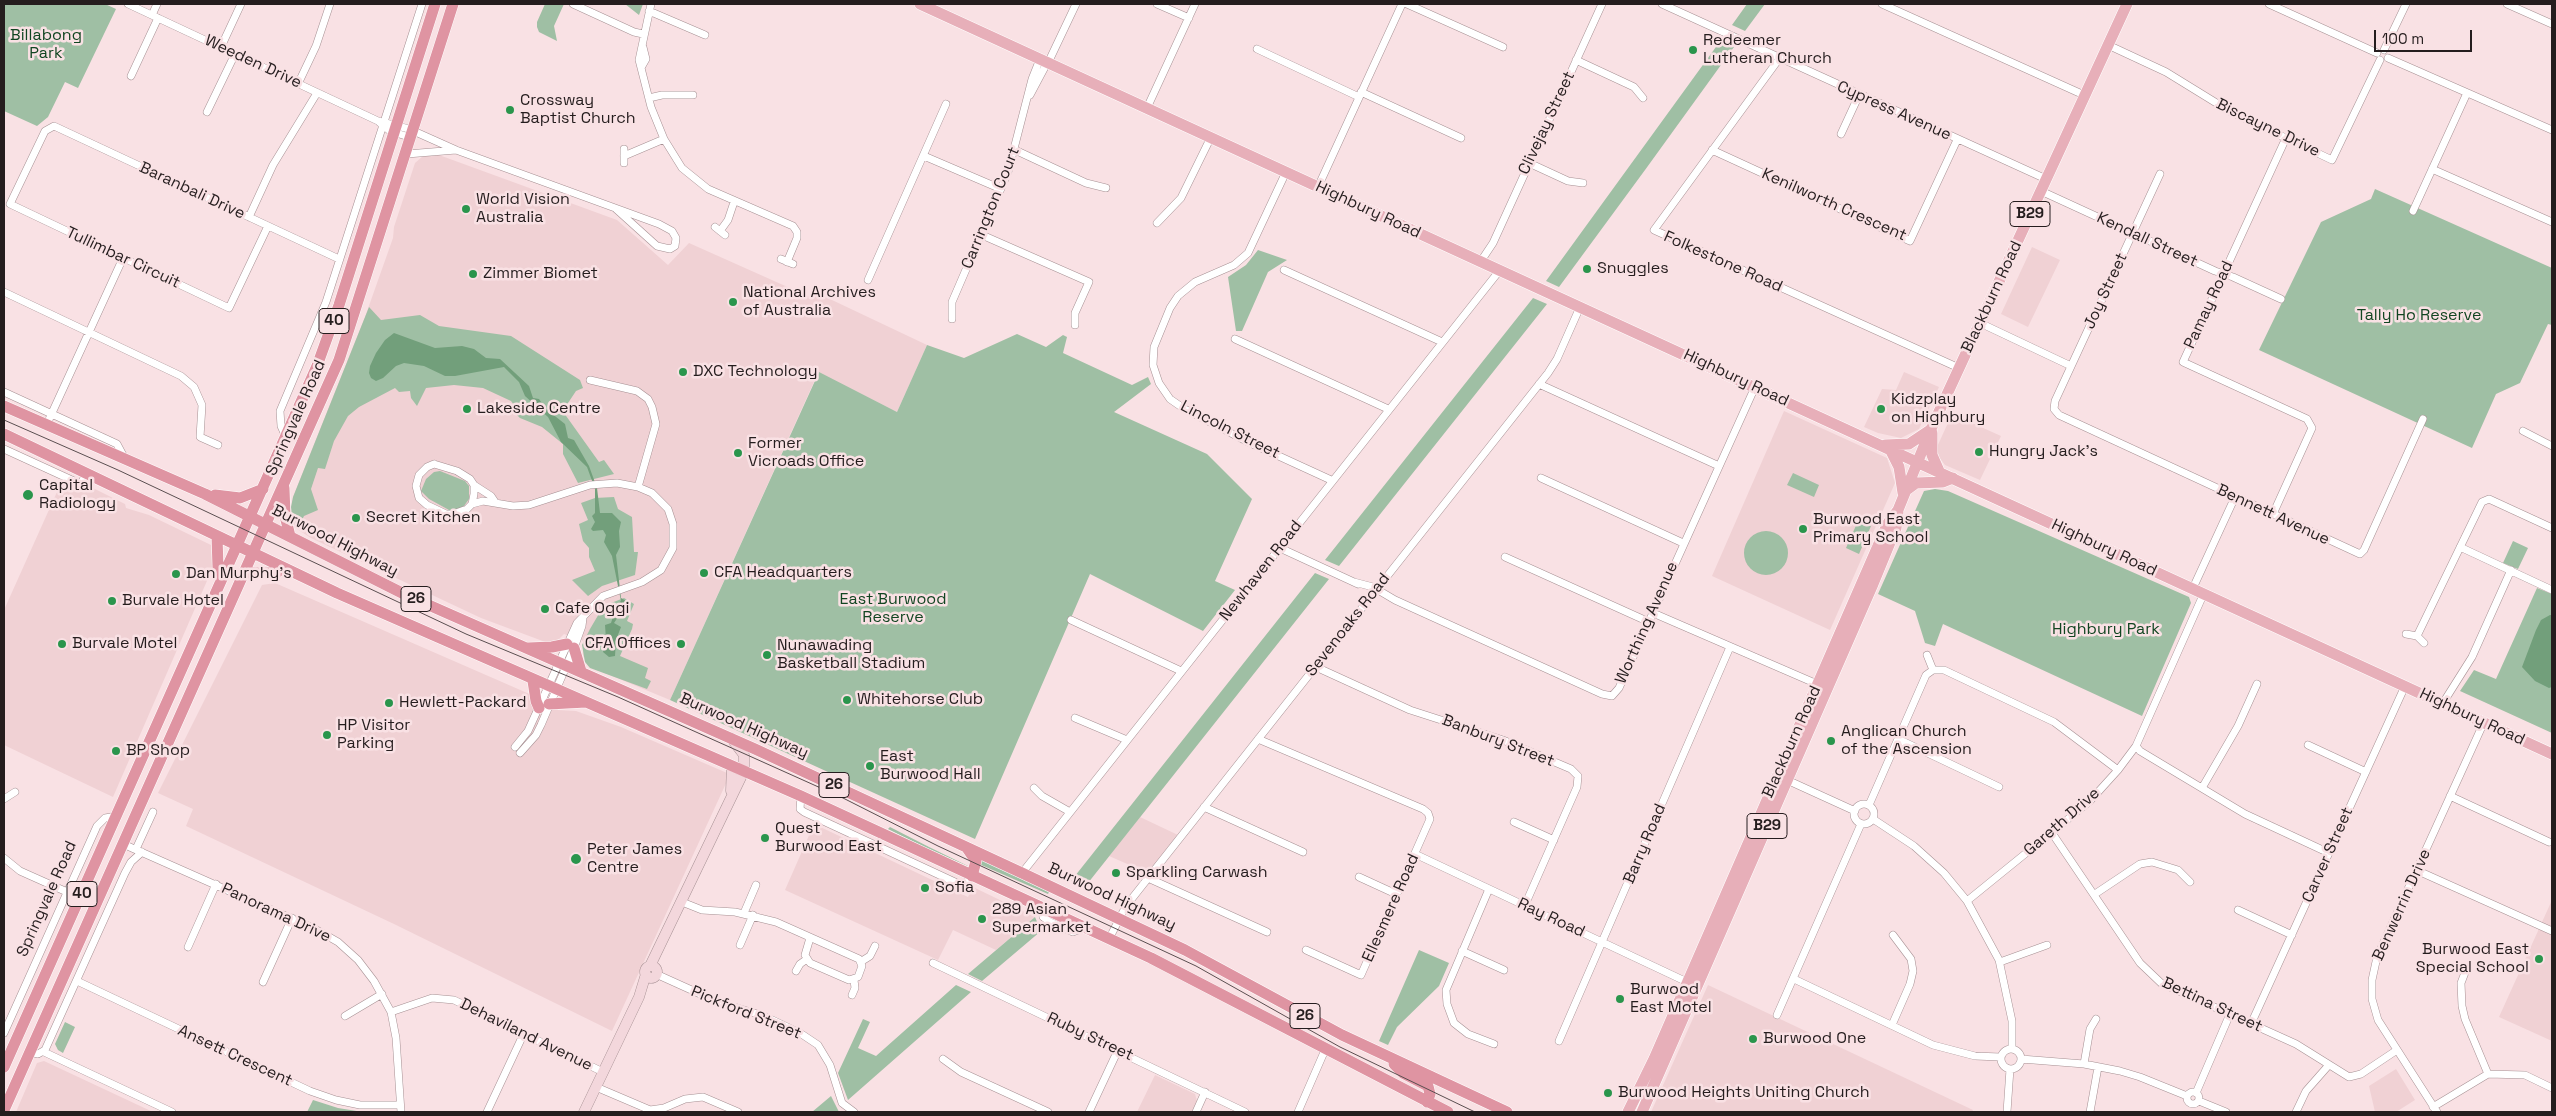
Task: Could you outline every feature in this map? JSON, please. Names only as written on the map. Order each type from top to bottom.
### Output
[{"type":"highway","name":"Springvale Road","points":[[4,1067],[317,366],[340,305],[435,4]]},
{"type":"highway","name":"Springvale Road","points":[[4,1110],[339,360],[407,154],[453,4]]},
{"type":"highway","points":[[317,366],[328,368],[339,360]]},
{"type":"highway","name":"Burwood Highway","points":[[4,406],[205,494],[382,583],[524,648],[581,671],[732,738],[1022,873],[1185,950],[1322,1025],[1507,1112]]},
{"type":"highway","name":"26","points":[[4,434],[84,477],[217,536],[285,569],[533,681],[588,702],[800,796],[1151,958],[1448,1112]]},
{"type":"highway","points":[[284,486],[285,516],[290,536]]},
{"type":"highway","points":[[205,494],[240,498],[263,489]]},
{"type":"highway","points":[[217,536],[218,568],[223,577]]},
{"type":"highway","points":[[244,573],[274,573],[285,569]]},
{"type":"highway","points":[[524,648],[570,646],[581,671]]},
{"type":"highway","points":[[533,681],[536,702],[544,706],[588,702]]},
{"type":"highway","points":[[966,847],[976,862],[972,876]]},
{"type":"highway","points":[[1388,1057],[1403,1073],[1428,1086],[1430,1094],[1427,1102]]},
{"type":"main road","name":"Highbury Road","points":[[920,4],[2552,754]]},
{"type":"main road","name":"Blackburn Road","points":[[1642,1112],[1692,985],[1822,686],[1889,546],[1896,528],[1898,510],[1932,427],[2126,4]]},
{"type":"main road","points":[[1904,494],[1899,467],[1886,447],[1909,444],[1932,427]]},
{"type":"main road","points":[[1932,427],[1931,447],[1939,471]]},
{"type":"main road","points":[[1904,494],[1916,483],[1943,482],[1953,478]]},
{"type":"main road","points":[[584,1112],[639,996],[653,972],[661,946],[730,797],[744,771],[744,755],[732,738]]},
{"type":"main road","points":[[730,797],[733,780],[732,766]]},
{"type":"main road","name":"Blackburn Road","points":[[1628,1112],[1692,985]]},
{"type":"street","name":"Weeden Drive","points":[[128,4],[396,129],[456,150],[616,209],[665,228],[676,238],[675,246],[670,249],[657,246],[616,209]]},
{"type":"street","points":[[131,76],[155,16],[157,4]]},
{"type":"street","points":[[221,47],[241,4]]},
{"type":"street","points":[[298,84],[316,46],[330,4]]},
{"type":"street","name":"Springvale Road","points":[[286,437],[280,426],[280,411],[324,306],[381,122],[422,4]]},
{"type":"street","points":[[573,4],[634,32],[644,34]]},
{"type":"street","name":"Carrington Court","points":[[952,319],[952,302],[1001,189],[1015,150],[1029,97],[1045,62],[1076,4]]},
{"type":"street","points":[[1157,4],[1188,18]]},
{"type":"street","points":[[1147,108],[1195,4]]},
{"type":"street","points":[[1318,187],[1402,4],[1503,46]]},
{"type":"street","name":"Clivejay Street","points":[[1484,263],[1602,4]]},
{"type":"street","name":"Cypress Avenue","points":[[1662,4],[1779,59],[2046,179]]},
{"type":"street","points":[[1882,4],[2084,95]]},
{"type":"street","points":[[2269,4],[2381,55],[2388,54],[2388,58],[2552,130]]},
{"type":"street","points":[[2381,55],[2406,4]]},
{"type":"street","points":[[2507,4],[2552,24]]},
{"type":"street","points":[[705,35],[650,7],[643,47],[639,54],[649,98],[664,139],[682,168],[708,189],[734,202],[793,226],[797,232],[797,238],[787,262]]},
{"type":"street","name":"Biscayne Drive","points":[[2108,45],[2166,72],[2231,112],[2332,160],[2381,55]]},
{"type":"street","points":[[1257,49],[1460,138]]},
{"type":"street","points":[[207,112],[235,54]]},
{"type":"street","name":"Folkestone Road","points":[[1779,59],[1654,230],[1959,368]]},
{"type":"street","points":[[1576,60],[1634,87],[1643,98]]},
{"type":"street","points":[[249,217],[273,165],[317,93]]},
{"type":"street","points":[[2413,211],[2467,93]]},
{"type":"street","points":[[649,98],[662,95],[693,96]]},
{"type":"street","points":[[1841,134],[1859,95]]},
{"type":"street","points":[[868,280],[946,104]]},
{"type":"street","name":"Baranbali Drive","points":[[45,131],[51,127],[57,127],[339,259]]},
{"type":"street","name":"Tullimbar Circuit","points":[[45,131],[10,204],[229,308],[268,226]]},
{"type":"street","points":[[1157,223],[1181,198],[1211,138]]},
{"type":"street","name":"Pamay Road","points":[[2273,514],[2312,428],[2307,419],[2182,362],[2286,138]]},
{"type":"street","points":[[624,156],[664,139]]},
{"type":"street","name":"Kenilworth Crescent","points":[[1712,150],[1910,241],[1957,140]]},
{"type":"street","points":[[407,154],[456,150]]},
{"type":"street","points":[[1015,150],[1086,183],[1106,188]]},
{"type":"street","points":[[924,156],[1001,189]]},
{"type":"street","points":[[1529,163],[1568,181],[1583,183]]},
{"type":"street","points":[[2432,169],[2552,222]]},
{"type":"street","name":"Lincoln Street","points":[[1286,172],[1248,254],[1234,265],[1195,282],[1178,296],[1170,308],[1154,347],[1154,365],[1159,383],[1170,399],[1183,408],[1332,480]]},
{"type":"street","name":"Joy Street","points":[[2054,409],[2055,401],[2160,174]]},
{"type":"street","name":"Kendall Street","points":[[2041,191],[2281,299]]},
{"type":"street","points":[[720,231],[728,220],[734,202]]},
{"type":"street","points":[[982,235],[1088,282],[1075,313],[1075,325]]},
{"type":"street","points":[[46,426],[124,258]]},
{"type":"street","points":[[1284,270],[1442,342]]},
{"type":"street","name":"Newhaven Road","points":[[1022,873],[1500,270]]},
{"type":"street","points":[[4,292],[186,380],[197,392],[202,405],[200,437],[218,445]]},
{"type":"street","name":"Sevenoaks Road","points":[[1109,939],[1119,919],[1148,878],[1539,384],[1557,359],[1580,307]]},
{"type":"street","points":[[1980,323],[2071,366]]},
{"type":"street","points":[[1235,340],[1388,409]]},
{"type":"street","points":[[590,380],[636,391],[648,400],[652,407],[656,424],[638,487]]},
{"type":"street","points":[[1539,384],[1719,466]]},
{"type":"street","name":"Worthing Avenue","points":[[1280,548],[1602,694],[1612,696],[1618,688],[1653,613],[1754,387]]},
{"type":"street","points":[[4,392],[118,444],[122,449],[125,460]]},
{"type":"street","name":"Bennett Avenue","points":[[2054,409],[2058,415],[2360,554],[2364,550],[2424,419]]},
{"type":"street","points":[[2523,431],[2552,446]]},
{"type":"street","points":[[4,450],[70,480],[84,477]]},
{"type":"street","points":[[494,502],[491,496],[474,485],[464,475],[438,464],[424,469],[417,482],[418,493],[422,501],[442,512],[458,513],[472,504],[483,501],[513,506],[529,505],[584,486],[607,483],[638,487],[652,493],[663,504],[672,519],[675,536],[671,553],[663,568],[653,577],[615,590],[597,600],[583,618],[577,622],[570,646],[544,706],[536,735],[520,753]]},
{"type":"street","points":[[1541,478],[1683,543]]},
{"type":"street","points":[[472,504],[474,485]]},
{"type":"street","points":[[2193,588],[2235,497]]},
{"type":"street","points":[[2416,636],[2485,500],[2490,499],[2552,528]]},
{"type":"street","points":[[2460,547],[2552,590]]},
{"type":"street","points":[[1505,557],[1648,622]]},
{"type":"street","points":[[2443,703],[2472,657],[2511,570]]},
{"type":"street","name":"Gareth Drive","points":[[1967,901],[2089,802],[2118,770],[2136,746],[2204,593]]},
{"type":"street","points":[[1653,613],[1822,686]]},
{"type":"street","points":[[1071,620],[1181,671]]},
{"type":"street","points":[[2406,634],[2416,636],[2424,643]]},
{"type":"street","name":"Barry Road","points":[[1559,1041],[1730,647]]},
{"type":"street","points":[[1927,655],[1933,670]]},
{"type":"street","name":"Banbury Street","points":[[1316,667],[1410,710],[1503,740],[1571,770],[1578,776],[1577,787],[1525,905]]},
{"type":"street","points":[[1869,805],[1926,676],[1933,670],[1944,670],[2054,722],[2118,770]]},
{"type":"street","points":[[2202,788],[2238,726],[2257,684]]},
{"type":"street","name":"Carver Street","points":[[2251,1024],[2405,686]]},
{"type":"street","points":[[515,747],[544,706]]},
{"type":"street","points":[[1075,718],[1127,740]]},
{"type":"street","name":"Benwerrin Drive","points":[[2435,1110],[2378,1020],[2372,999],[2372,980],[2377,957],[2484,722]]},
{"type":"street","name":"Ellesmere Road","points":[[1260,736],[1428,813],[1428,825],[1361,975],[1306,950]]},
{"type":"street","points":[[1898,739],[1999,787]]},
{"type":"street","points":[[2308,745],[2366,772]]},
{"type":"street","points":[[2136,746],[2140,751],[2245,814],[2329,853]]},
{"type":"street","points":[[1782,778],[1855,811]]},
{"type":"street","points":[[1034,788],[1042,796],[1070,812]]},
{"type":"street","points":[[4,799],[15,792]]},
{"type":"street","points":[[2450,796],[2549,842]]},
{"type":"street","points":[[1855,811],[1863,804],[1869,805]]},
{"type":"street","points":[[1869,805],[1874,814],[1873,819]]},
{"type":"street","points":[[1204,808],[1303,852]]},
{"type":"street","points":[[1855,811],[1856,821],[1860,824],[1865,824],[1873,819]]},
{"type":"street","points":[[44,1052],[126,873],[139,851],[153,812]]},
{"type":"street","name":"Springvale Road","points":[[4,1034],[97,826],[105,818],[117,816]]},
{"type":"street","points":[[1873,819],[1914,846],[1944,873],[1967,901],[2000,962],[2010,1012],[2012,1048]]},
{"type":"street","points":[[1514,822],[1554,840]]},
{"type":"street","points":[[1777,1015],[1860,824]]},
{"type":"street","name":"Bettina Street","points":[[2052,833],[2140,963],[2161,983],[2296,1044],[2328,1066],[2349,1077],[2362,1074],[2397,1050]]},
{"type":"street","name":"Panorama Drive","points":[[124,844],[292,918],[338,942],[358,960],[382,994],[391,1012],[396,1038],[400,1109]]},
{"type":"street","name":"Ray Road","points":[[1415,854],[1692,985]]},
{"type":"street","points":[[4,858],[20,871],[67,892]]},
{"type":"street","points":[[117,858],[126,873]]},
{"type":"street","points":[[2094,894],[2140,864],[2152,862],[2178,870],[2190,882]]},
{"type":"street","points":[[2416,870],[2552,931]]},
{"type":"street","points":[[1359,877],[1396,894]]},
{"type":"street","points":[[1148,878],[1267,932]]},
{"type":"street","points":[[188,946],[216,884]]},
{"type":"street","points":[[744,913],[756,885]]},
{"type":"street","points":[[1489,889],[1446,990],[1447,1004],[1454,1023],[1468,1034],[1494,1044]]},
{"type":"street","points":[[682,902],[702,910],[744,913],[776,922],[855,956],[862,961]]},
{"type":"street","points":[[2238,910],[2292,935]]},
{"type":"street","points":[[740,945],[753,915]]},
{"type":"street","points":[[263,982],[292,918]]},
{"type":"street","points":[[1892,1025],[1910,984],[1913,971],[1911,959],[1893,935]]},
{"type":"street","points":[[807,959],[806,955],[810,938]]},
{"type":"street","points":[[2000,962],[2047,945]]},
{"type":"street","points":[[862,961],[870,956],[875,946]]},
{"type":"street","points":[[1462,951],[1504,970]]},
{"type":"street","points":[[796,972],[800,964],[807,959]]},
{"type":"street","points":[[807,959],[844,978],[854,980]]},
{"type":"street","points":[[852,995],[855,988],[854,980],[861,971],[862,961]]},
{"type":"street","name":"Ruby Street","points":[[933,963],[1246,1112]]},
{"type":"street","points":[[2466,970],[2461,983],[2462,1006],[2465,1019],[2488,1074]]},
{"type":"street","name":"Pickford Street","points":[[653,972],[718,1002],[764,1016],[800,1033],[818,1045],[830,1065],[842,1103],[854,1112]]},
{"type":"street","points":[[1794,979],[1933,1045],[1953,1051],[2000,1057]]},
{"type":"street","name":"Ansett Crescent","points":[[77,981],[310,1091],[336,1100],[400,1109]]},
{"type":"street","points":[[345,1016],[382,994]]},
{"type":"street","name":"Dehaviland Avenue","points":[[391,1012],[421,1000],[444,998],[464,1004],[603,1072]]},
{"type":"street","points":[[2226,1112],[2199,1101],[2196,1093],[2230,1014]]},
{"type":"street","points":[[2084,1064],[2090,1029],[2096,1019]]},
{"type":"street","points":[[487,1112],[524,1033]]},
{"type":"street","points":[[2000,1057],[2003,1052],[2012,1048],[2018,1050],[2022,1059]]},
{"type":"street","points":[[1089,1112],[1118,1050]]},
{"type":"street","points":[[1298,1112],[1326,1050]]},
{"type":"street","points":[[30,1052],[44,1052],[172,1112]]},
{"type":"street","points":[[2000,1057],[2004,1066],[2010,1069],[2017,1068],[2022,1059]]},
{"type":"street","points":[[944,1059],[960,1072],[1048,1112]]},
{"type":"street","points":[[2022,1059],[2084,1064],[2140,1077],[2187,1096],[2190,1104],[2187,1112]]},
{"type":"street","points":[[2296,1112],[2306,1091],[2328,1066]]},
{"type":"street","points":[[2090,1112],[2098,1067]]},
{"type":"street","points":[[2007,1112],[2010,1069]]},
{"type":"street","points":[[2435,1110],[2488,1074],[2525,1075],[2552,1088]]},
{"type":"street","points":[[596,1087],[650,1111],[664,1108],[685,1099],[703,1097],[738,1112]]},
{"type":"street","points":[[1196,1112],[1205,1092]]},
{"type":"street","points":[[2187,1096],[2192,1092],[2196,1093]]},
{"type":"street","points":[[2190,1104],[2199,1101]]},
{"type":"shaded area","points":[[439,155],[617,220],[668,265],[689,243],[810,297],[813,291],[927,345],[897,412],[818,373],[670,700],[588,666],[583,655],[583,641],[564,634],[557,641],[548,643],[481,618],[311,538],[297,529],[291,520],[293,497],[365,317],[393,238],[394,227],[415,163],[423,156]]},
{"type":"shaded area","points":[[2032,247],[2060,260],[2028,327],[2001,314]]},
{"type":"shaded area","points":[[394,333],[435,348],[462,346],[474,349],[486,358],[500,359],[529,386],[533,398],[539,399],[546,409],[565,424],[568,438],[574,440],[589,466],[597,488],[600,513],[612,513],[621,522],[619,531],[620,547],[616,555],[621,598],[628,602],[614,623],[621,627],[616,640],[615,656],[609,657],[603,652],[606,639],[605,625],[611,623],[617,604],[621,601],[612,556],[604,542],[606,535],[603,530],[593,531],[591,529],[595,522],[592,516],[595,513],[595,489],[587,467],[561,442],[548,417],[525,396],[519,382],[504,367],[455,376],[445,376],[424,366],[404,363],[396,366],[383,378],[376,381],[371,378],[369,373],[370,366],[376,353],[385,340]]},
{"type":"shaded area","points":[[1904,372],[1939,387],[1919,429],[1901,438],[1878,433],[1864,427],[1882,389],[1896,390]]},
{"type":"shaded area","name":"Burwood East Primary School","points":[[1784,411],[1887,458],[1895,483],[1830,630],[1712,576]]},
{"type":"shaded area","points":[[1952,414],[2001,436],[1980,480],[1945,465],[1939,457],[1937,447]]},
{"type":"shaded area","points":[[61,483],[73,489],[89,486],[125,504],[126,508],[149,515],[211,545],[213,567],[113,797],[4,745],[4,610]]},
{"type":"shaded area","points":[[275,583],[557,706],[558,710],[576,711],[621,727],[727,773],[728,779],[612,1031],[394,924],[186,826],[193,809],[158,793],[262,585]]},
{"type":"shaded area","points":[[2552,615],[2552,687],[2549,688],[2535,681],[2522,667],[2541,620]]},
{"type":"shaded area","points":[[1140,817],[1178,835],[1148,873],[1109,856]]},
{"type":"shaded area","points":[[814,824],[968,897],[973,887],[1035,917],[996,950],[953,930],[938,960],[785,890]]},
{"type":"shaded area","name":"Burwood East Special School","points":[[2552,900],[2552,1041],[2499,1017]]},
{"type":"shaded area","name":"Burwood One","points":[[1708,985],[1973,1110],[1972,1112],[1651,1112]]},
{"type":"shaded area","points":[[44,1061],[153,1112],[16,1112],[37,1063]]},
{"type":"shaded area","points":[[2396,1069],[2415,1100],[2396,1112],[2375,1112],[2369,1086]]},
{"type":"shaded area","points":[[1155,1075],[1195,1094],[1197,1101],[1193,1112],[1137,1112]]},
{"type":"green space","name":"Billabong Park","points":[[4,4],[105,4],[116,9],[78,88],[65,82],[48,117],[37,126],[4,111]]},
{"type":"green space","points":[[545,4],[564,4],[554,26],[557,41],[539,32],[537,27],[537,22]]},
{"type":"green space","points":[[625,4],[643,4],[639,15]]},
{"type":"green space","points":[[1747,4],[1765,4],[1745,31],[1732,25]]},
{"type":"green space","points":[[1721,40],[1734,47],[1645,170],[1559,287],[1546,281]]},
{"type":"green space","name":"Tally Ho Reserve","points":[[2375,189],[2552,268],[2552,325],[2548,324],[2520,383],[2496,394],[2472,448],[2259,350],[2321,222],[2371,199]]},
{"type":"green space","points":[[1258,250],[1287,260],[1268,272],[1242,331],[1236,331],[1228,277],[1246,265]]},
{"type":"green space","points":[[1533,298],[1547,304],[1339,566],[1325,560]]},
{"type":"green space","points":[[369,307],[381,320],[420,315],[439,326],[511,336],[580,380],[583,388],[576,391],[564,409],[564,413],[599,462],[604,460],[614,474],[578,483],[563,454],[563,444],[542,427],[520,418],[513,411],[514,405],[511,401],[483,388],[454,385],[426,388],[417,406],[411,398],[410,391],[399,392],[395,388],[359,407],[348,416],[334,441],[325,469],[318,468],[311,489],[318,510],[304,516],[300,524],[293,523],[291,507],[293,497]]},
{"type":"green space","name":"East Burwood Reserve","points":[[1017,334],[1046,347],[1063,335],[1067,337],[1063,353],[1132,385],[1148,377],[1151,384],[1114,412],[1207,454],[1252,499],[1215,581],[1235,590],[1203,631],[1090,574],[975,839],[670,700],[819,372],[897,412],[927,345],[964,358]]},
{"type":"green space","points":[[440,471],[465,481],[469,486],[469,499],[464,506],[456,510],[449,510],[429,499],[421,491],[426,479],[434,472]]},
{"type":"green space","points":[[1793,473],[1819,485],[1814,497],[1787,485]]},
{"type":"green space","name":"Highbury Park","points":[[1935,489],[1948,491],[2189,597],[2191,603],[2142,716],[1943,624],[1935,646],[1925,643],[1915,611],[1878,594],[1924,491]]},
{"type":"green space","points":[[614,497],[618,509],[632,517],[634,552],[638,552],[635,575],[602,586],[588,596],[572,580],[595,571],[589,557],[589,548],[583,541],[579,524],[588,520],[581,503],[595,498]]},
{"type":"green space","points":[[1858,521],[1871,526],[1859,554],[1846,548]]},
{"type":"green space","points":[[1766,531],[1778,535],[1784,541],[1788,553],[1784,565],[1778,571],[1766,575],[1754,571],[1748,565],[1744,553],[1748,541],[1754,535]]},
{"type":"green space","points":[[2513,541],[2528,548],[2518,569],[2503,563]]},
{"type":"green space","points":[[1315,573],[1329,579],[1084,888],[1071,881]]},
{"type":"green space","points":[[2537,588],[2552,594],[2552,733],[2460,691],[2474,670],[2496,679]]},
{"type":"green space","points":[[624,598],[634,604],[627,621],[633,624],[620,656],[648,668],[645,678],[651,681],[647,689],[590,668],[585,662],[582,645],[600,612],[611,603]]},
{"type":"green space","points":[[890,827],[929,847],[972,868],[888,829]]},
{"type":"green space","points":[[979,860],[1049,892],[1048,894],[979,864]]},
{"type":"green space","points":[[1035,917],[1041,931],[982,981],[968,974]]},
{"type":"green space","points":[[1419,950],[1449,963],[1439,986],[1397,1027],[1388,1045],[1379,1041]]},
{"type":"green space","points":[[956,985],[971,992],[848,1100],[838,1073],[863,1019],[870,1022],[858,1048],[876,1056]]},
{"type":"green space","points":[[65,1022],[75,1027],[63,1053],[58,1050],[55,1044]]},
{"type":"green space","points":[[831,1096],[839,1112],[812,1112]]},
{"type":"green space","points":[[313,1100],[338,1108],[363,1112],[307,1112]]},
{"type":"tram line","points":[[4,420],[118,470],[466,634],[618,697],[843,798],[938,846],[1196,966],[1340,1047],[1475,1112]]},
{"type":"place","name":"Redeemer Lutheran Church","points":[[1693,50]]},
{"type":"place","name":"Crossway Baptist Church","points":[[510,110]]},
{"type":"place","name":"World Vision Australia","points":[[466,209]]},
{"type":"place","name":"Snuggles","points":[[1587,269]]},
{"type":"place","name":"Zimmer Biomet","points":[[473,274]]},
{"type":"place","name":"National Archives of Australia","points":[[733,302]]},
{"type":"place","name":"DXC Technology","points":[[683,372]]},
{"type":"place","name":"Lakeside Centre","points":[[467,409]]},
{"type":"place","name":"Kidzplay on Highbury","points":[[1881,409]]},
{"type":"place","name":"Hungry Jack's","points":[[1979,452]]},
{"type":"place","name":"Former Vicroads Office","points":[[738,453]]},
{"type":"place","name":"Capital Radiology","points":[[28,495]]},
{"type":"place","name":"Secret Kitchen","points":[[356,518]]},
{"type":"place","name":"Burwood East Primary School","points":[[1803,529]]},
{"type":"place","name":"CFA Headquarters","points":[[704,573]]},
{"type":"place","name":"Dan Murphy's","points":[[176,574]]},
{"type":"place","name":"Burvale Hotel","points":[[112,601]]},
{"type":"place","name":"Cafe Oggi","points":[[545,609]]},
{"type":"place","name":"Burvale Motel","points":[[62,644]]},
{"type":"place","name":"CFA Offices","points":[[681,644]]},
{"type":"place","name":"Nunawading Basketball Stadium","points":[[767,655]]},
{"type":"place","name":"Whitehorse Club","points":[[847,700]]},
{"type":"place","name":"Hewlett-Packard","points":[[389,703]]},
{"type":"place","name":"HP Visitor Parking","points":[[327,735]]},
{"type":"place","name":"Anglican Church of the Ascension","points":[[1831,741]]},
{"type":"place","name":"BP Shop","points":[[116,751]]},
{"type":"place","name":"East Burwood Hall","points":[[870,766]]},
{"type":"place","name":"Quest Burwood East","points":[[765,838]]},
{"type":"place","name":"Peter James Centre","points":[[576,859]]},
{"type":"place","name":"Sparkling Carwash","points":[[1116,873]]},
{"type":"place","name":"Sofia","points":[[925,888]]},
{"type":"place","name":"289 Asian Supermarket","points":[[982,919]]},
{"type":"place","name":"Burwood East Special School","points":[[2539,959]]},
{"type":"place","name":"Burwood East Motel","points":[[1620,999]]},
{"type":"place","name":"Burwood One","points":[[1753,1039]]},
{"type":"place","name":"Burwood Heights Uniting Church","points":[[1608,1093]]}]
